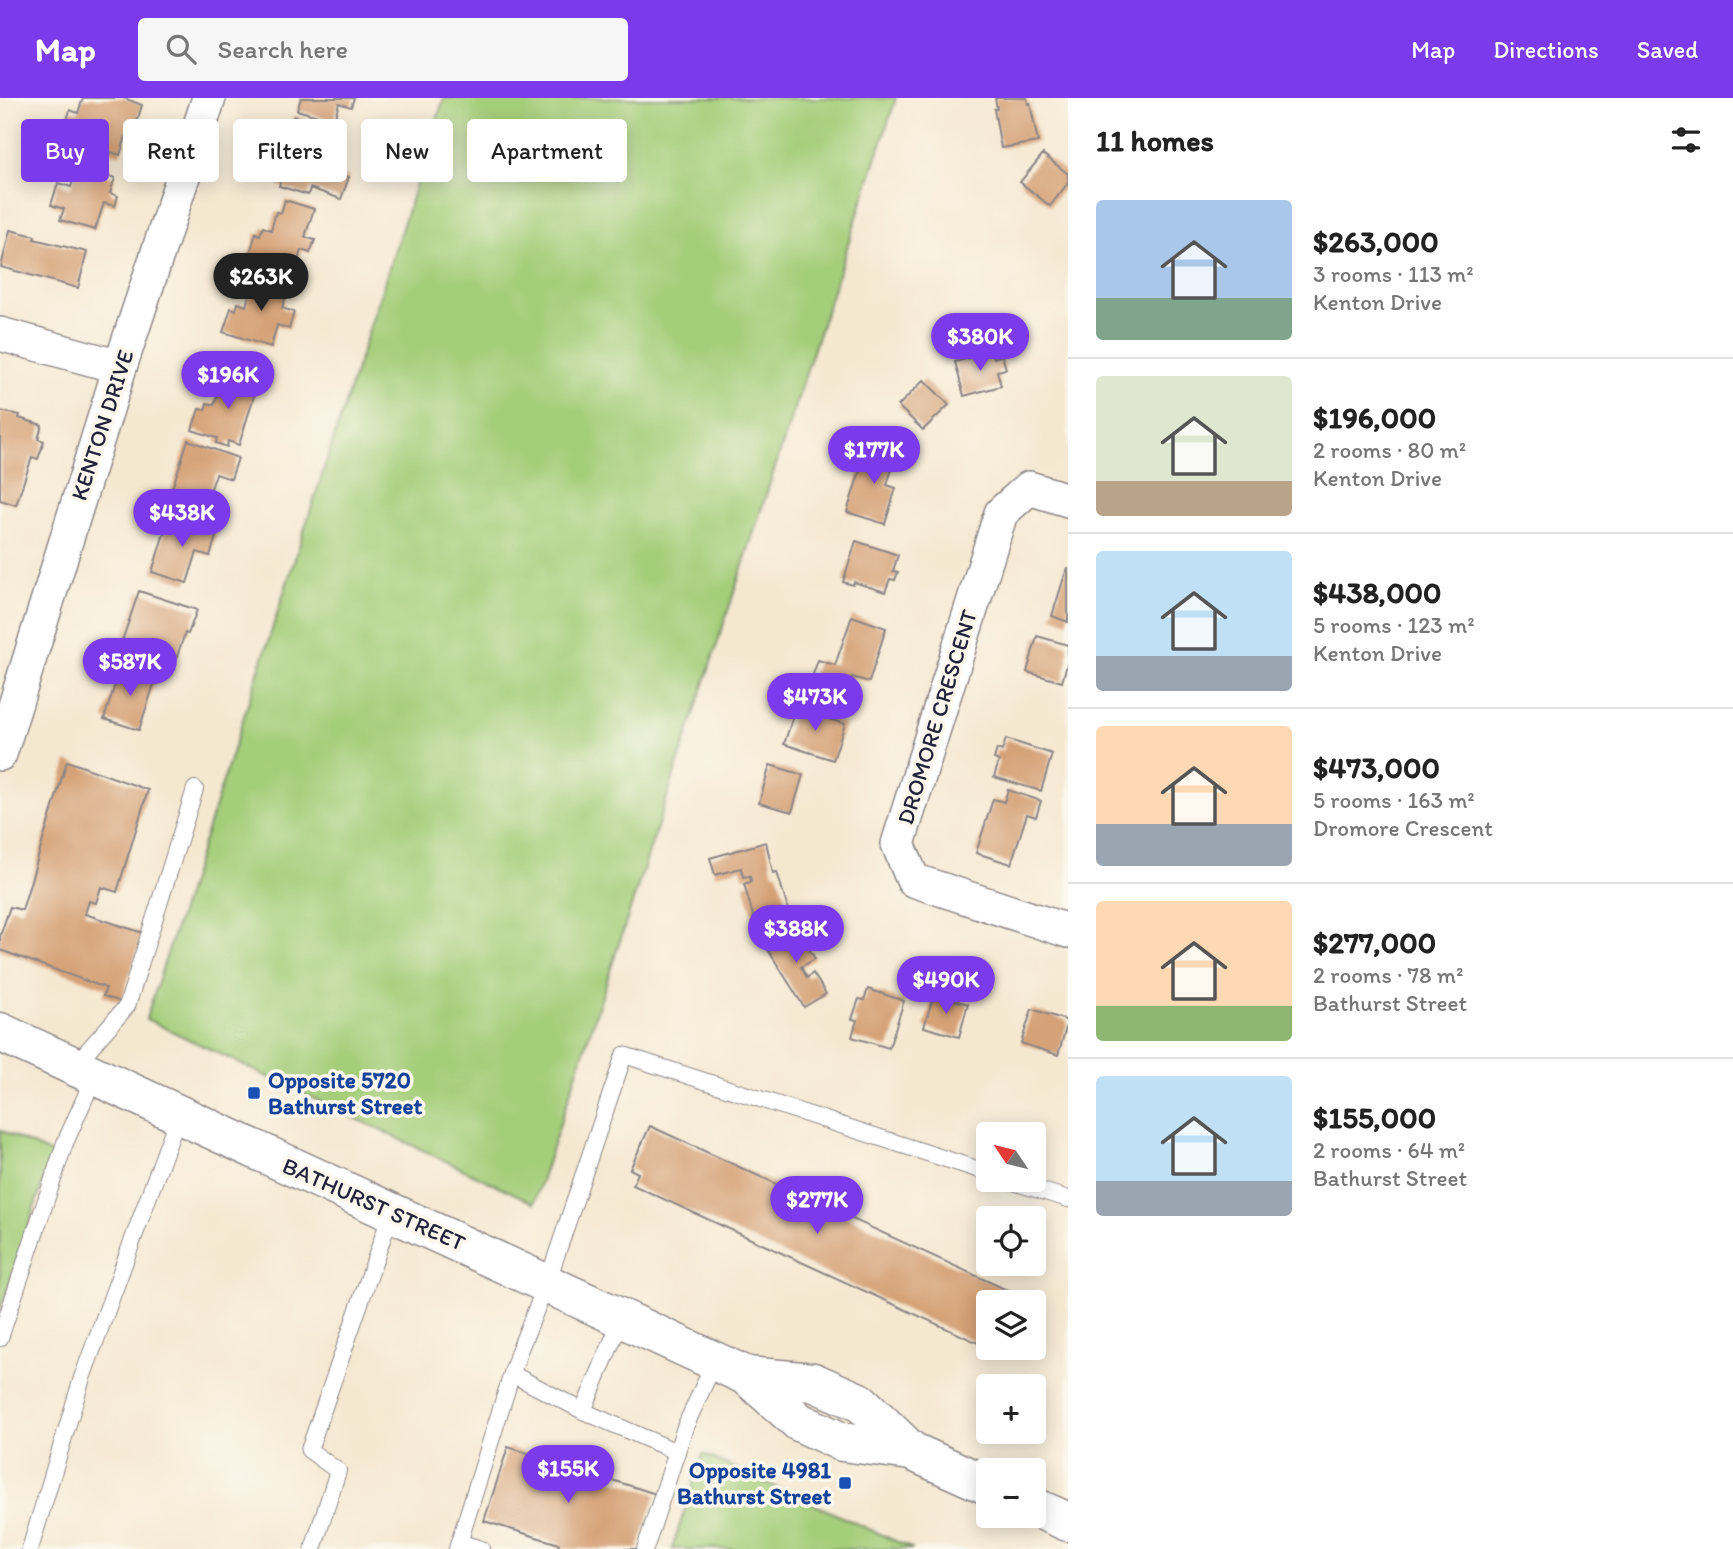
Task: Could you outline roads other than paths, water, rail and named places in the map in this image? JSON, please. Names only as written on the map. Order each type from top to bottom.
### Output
[{"type":"main road","name":"BATHURST STREET","points":[[0,1032],[731,1368],[800,1422],[842,1442],[911,1451],[976,1480]]},
{"type":"main road","points":[[1046,1512],[1068,1522]]},
{"type":"street","name":"KENTON DRIVE","points":[[0,754],[120,368],[209,98]]},
{"type":"street","points":[[0,334],[120,368]]},
{"type":"street","name":"DROMORE CRESCENT","points":[[1068,500],[1029,488],[1001,513],[898,844],[913,880],[1068,931]]},
{"type":"lane","points":[[0,1338],[65,1143],[85,1071],[127,1006],[195,789]]},
{"type":"lane","points":[[481,1549],[458,1545],[512,1374],[547,1283],[624,1055],[976,1170]]},
{"type":"lane","points":[[30,1549],[82,1378],[179,1114]]},
{"type":"lane","points":[[1046,1192],[1068,1199]]},
{"type":"lane","points":[[313,1549],[338,1471],[309,1450],[392,1211]]},
{"type":"lane","points":[[583,1411],[622,1318]]},
{"type":"lane","points":[[645,1549],[685,1427],[731,1368]]},
{"type":"lane","points":[[512,1374],[583,1411],[677,1452]]},
{"type":"place","name":"Opposite 5720 Bathurst Street","points":[[254,1093]]},
{"type":"place","name":"Opposite 4981 Bathurst Street","points":[[845,1483]]}]
